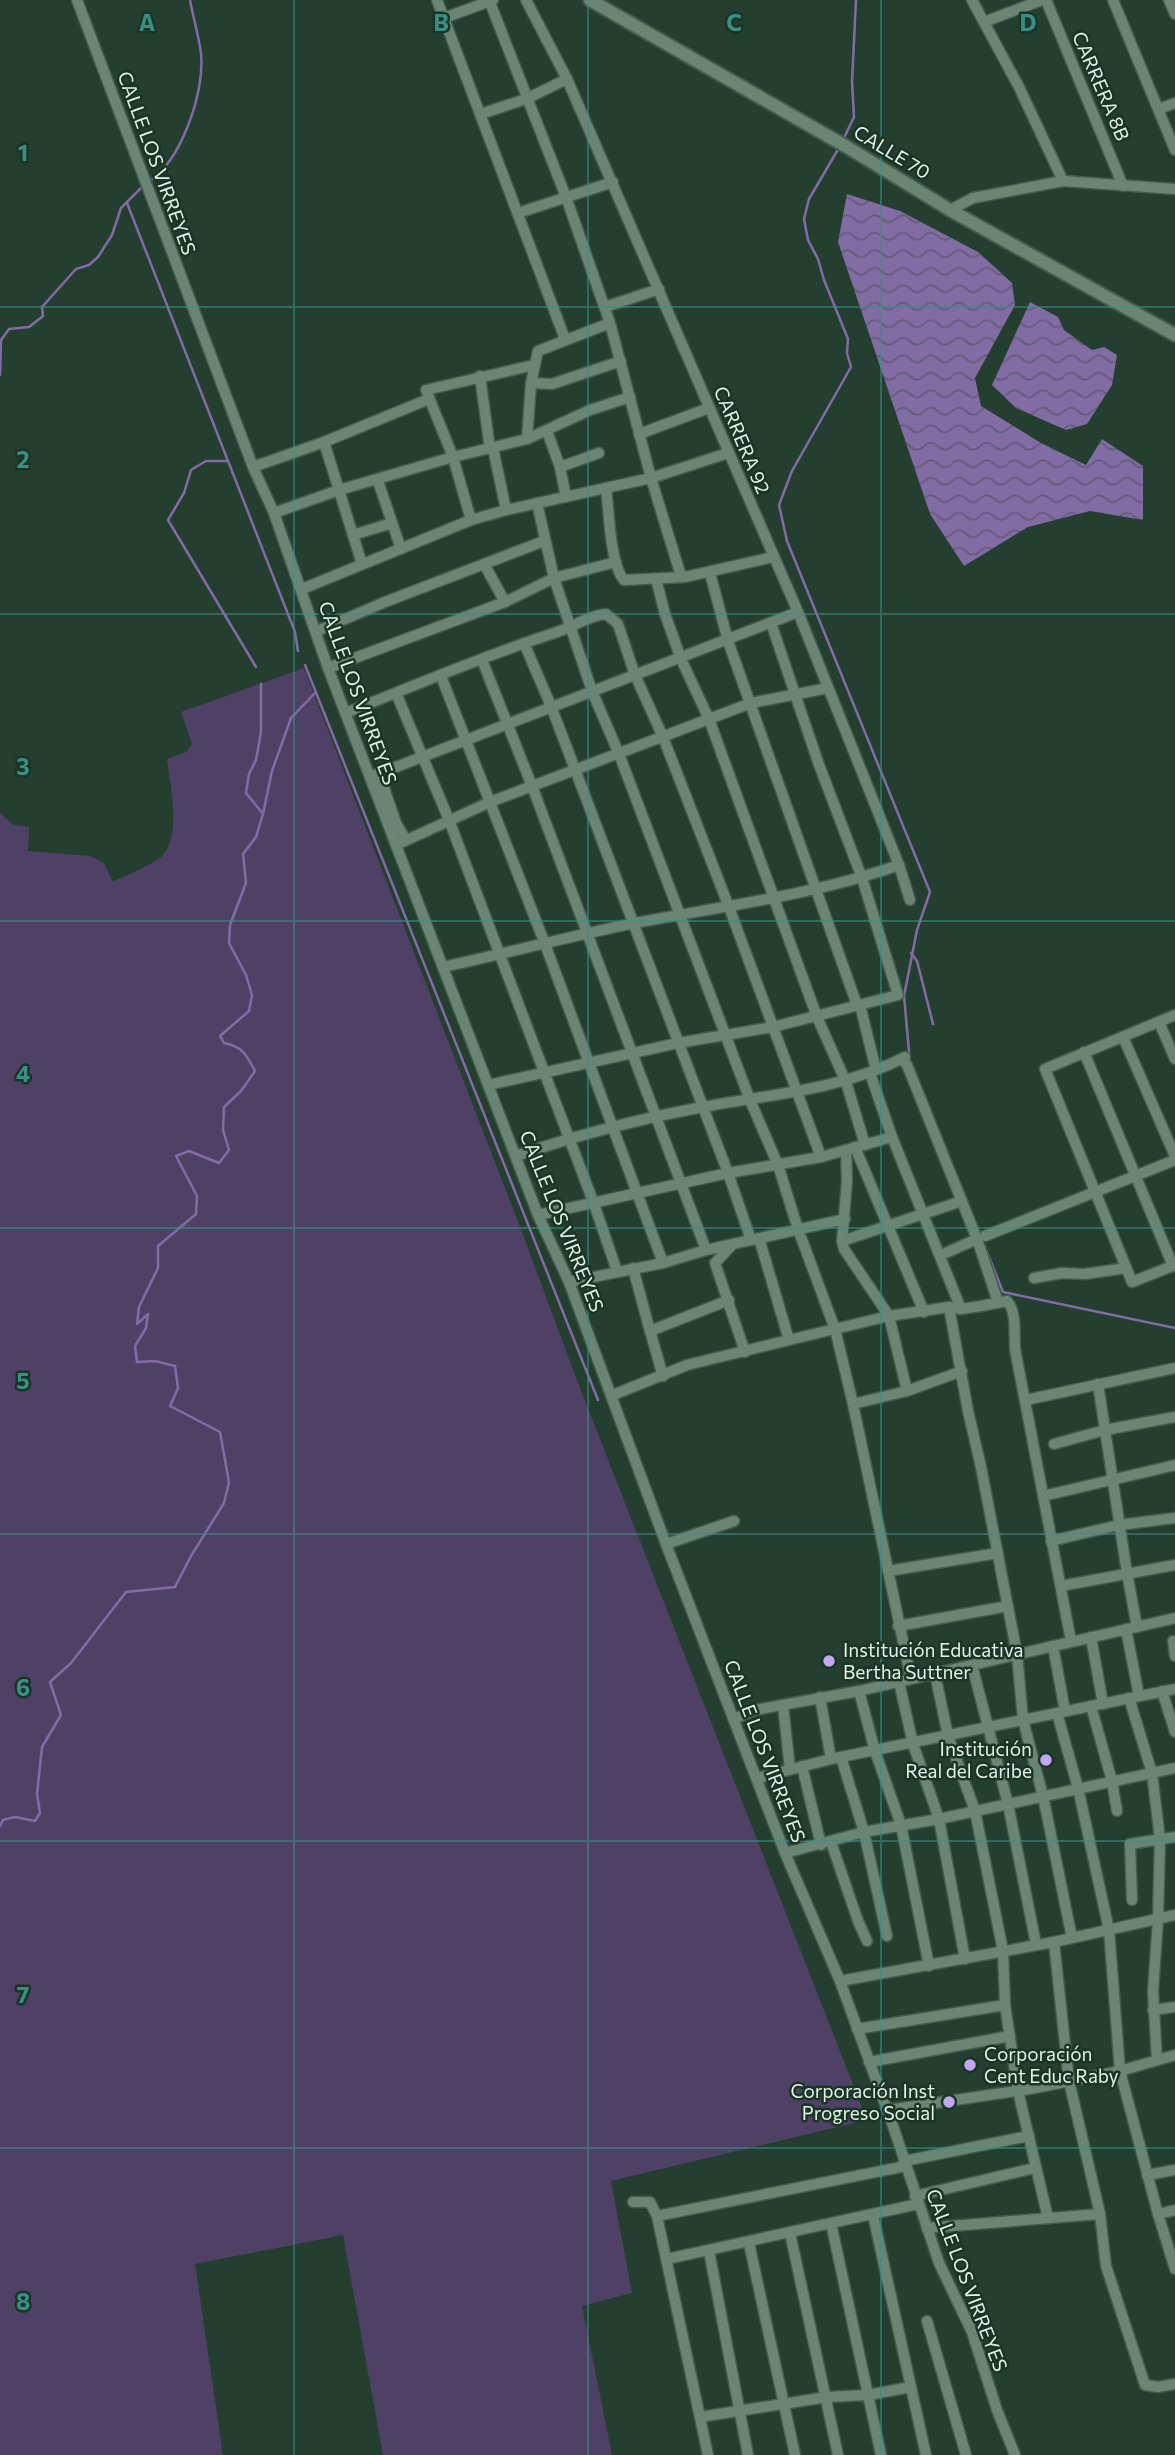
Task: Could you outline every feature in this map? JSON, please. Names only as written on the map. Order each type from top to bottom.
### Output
[{"type":"street","name":"CALLE LOS VIRREYES","points":[[77,0],[253,467],[274,513],[345,713],[386,805],[396,845],[538,1215],[569,1282],[666,1544],[786,1853],[840,1981],[888,2110],[926,2228],[939,2263],[972,2332],[997,2410],[1015,2455]]},
{"type":"street","points":[[437,0],[565,339]]},
{"type":"street","name":"CARRERA 92","points":[[526,0],[567,79],[613,182],[798,612],[900,864],[910,900]]},
{"type":"street","name":"CALLE 70","points":[[590,0],[950,210],[1175,335]]},
{"type":"street","points":[[972,0],[1019,87],[1063,181]]},
{"type":"street","points":[[984,22],[1044,0]]},
{"type":"street","name":"CARRERA 8B","points":[[1044,0],[1123,186]]},
{"type":"street","points":[[1114,0],[1175,150]]},
{"type":"street","points":[[1169,0],[1175,14]]},
{"type":"street","points":[[444,18],[490,1],[566,197],[605,307],[651,478],[681,576]]},
{"type":"street","points":[[481,114],[526,99],[567,79]]},
{"type":"street","points":[[1159,109],[1175,103]]},
{"type":"street","points":[[950,210],[973,198],[1063,181],[1175,189]]},
{"type":"street","points":[[518,213],[613,182]]},
{"type":"street","points":[[605,307],[659,289]]},
{"type":"street","points":[[527,439],[531,383],[538,351],[610,323]]},
{"type":"street","points":[[531,383],[552,384],[621,361]]},
{"type":"street","points":[[471,520],[453,457],[426,390],[534,365]]},
{"type":"street","points":[[480,376],[491,449],[506,510]]},
{"type":"street","points":[[274,513],[339,490],[527,439],[590,410],[629,397]]},
{"type":"street","points":[[253,467],[324,442],[429,399]]},
{"type":"street","points":[[639,434],[709,408]]},
{"type":"street","points":[[547,431],[560,467],[566,498]]},
{"type":"street","points":[[324,442],[362,564]]},
{"type":"street","points":[[560,467],[599,453]]},
{"type":"street","points":[[302,589],[471,520],[651,478],[728,453]]},
{"type":"street","points":[[378,481],[401,549]]},
{"type":"street","points":[[606,488],[615,562],[624,580],[710,573],[773,557]]},
{"type":"street","points":[[537,503],[554,578],[592,691],[619,754],[750,1100],[778,1165],[797,1229],[835,1329],[911,1679]]},
{"type":"street","points":[[353,535],[392,523]]},
{"type":"street","points":[[317,631],[544,541]]},
{"type":"street","points":[[328,668],[505,602],[554,578],[615,562]]},
{"type":"street","points":[[484,564],[505,602]]},
{"type":"street","points":[[710,573],[728,640],[858,1005],[873,1072],[892,1137],[961,1309]]},
{"type":"street","points":[[656,579],[681,659],[709,719],[817,1017],[846,1082],[855,1147],[924,1312]]},
{"type":"street","points":[[374,775],[798,612]]},
{"type":"street","points":[[345,713],[524,643],[570,628],[593,615],[606,614],[618,624],[635,675],[663,737],[729,907],[821,1157]]},
{"type":"street","points":[[488,1085],[678,1043],[773,1027],[898,995],[862,878],[771,623]]},
{"type":"street","points":[[524,643],[551,706],[755,1239],[789,1340]]},
{"type":"street","points":[[482,660],[715,1263],[745,1352]]},
{"type":"street","points":[[441,676],[545,944],[663,1263]]},
{"type":"street","points":[[396,845],[490,802],[709,719],[751,704],[828,688]]},
{"type":"street","points":[[396,693],[449,820],[617,1271]]},
{"type":"street","points":[[386,805],[406,840]]},
{"type":"street","points":[[443,967],[633,924],[815,889],[862,878],[900,864]]},
{"type":"street","points":[[1084,1052],[1174,1265],[1132,1283],[1045,1069],[1084,1052],[1175,1015]]},
{"type":"street","points":[[1159,1022],[1175,1059]]},
{"type":"street","points":[[941,1255],[1175,1158],[1123,1037]]},
{"type":"street","points":[[516,1156],[569,1138],[657,1117],[846,1082],[903,1058],[962,1200],[981,1238],[998,1302]]},
{"type":"street","points":[[538,1215],[728,1173],[821,1157],[892,1137]]},
{"type":"street","points":[[855,1147],[842,1241],[848,1257],[889,1316],[907,1391]]},
{"type":"street","points":[[842,1241],[962,1200]]},
{"type":"street","points":[[569,1282],[663,1263],[845,1219]]},
{"type":"street","points":[[715,1263],[733,1245]]},
{"type":"street","points":[[634,1268],[663,1376]]},
{"type":"street","points":[[1034,1278],[1126,1268]]},
{"type":"street","points":[[650,1331],[729,1300]]},
{"type":"street","points":[[613,1395],[687,1365],[789,1340],[889,1316],[949,1307],[961,1309],[1004,1300],[1011,1304],[1015,1349],[1071,1642]]},
{"type":"street","points":[[949,1307],[1017,1654],[1023,1720],[1043,1796],[1072,1938]]},
{"type":"street","points":[[1026,1400],[1175,1368]]},
{"type":"street","points":[[853,1404],[907,1391],[962,1371]]},
{"type":"street","points":[[1098,1384],[1127,1573],[1134,1697],[1152,1773],[1160,1839],[1153,2010],[1157,2060]]},
{"type":"street","points":[[1054,1444],[1105,1430],[1175,1417]]},
{"type":"street","points":[[1043,1496],[1175,1465]]},
{"type":"street","points":[[1051,1541],[1119,1525],[1175,1518]]},
{"type":"street","points":[[666,1544],[734,1521]]},
{"type":"street","points":[[888,1571],[998,1553]]},
{"type":"street","points":[[1061,1586],[1175,1565]]},
{"type":"street","points":[[898,1626],[1007,1606]]},
{"type":"street","points":[[734,1719],[755,1710],[859,1691],[1175,1618]]},
{"type":"street","points":[[1091,1637],[1103,1704]]},
{"type":"street","points":[[1173,1641],[1175,1656]]},
{"type":"street","points":[[1053,1646],[1061,1712],[1109,1930],[1120,2071],[1175,2269]]},
{"type":"street","points":[[972,1665],[1008,1804],[1036,1944]]},
{"type":"street","points":[[935,1674],[948,1736],[975,1811],[1003,1951],[1005,2005],[1018,2091],[1048,2218]]},
{"type":"street","points":[[899,1682],[913,1744],[939,1819],[965,1959]]},
{"type":"street","points":[[758,1778],[836,1758],[1175,1689]]},
{"type":"street","points":[[859,1691],[874,1751],[901,1825],[929,1966]]},
{"type":"street","points":[[1162,1691],[1175,1732]]},
{"type":"street","points":[[820,1697],[836,1758],[864,1832],[887,1936]]},
{"type":"street","points":[[783,1705],[790,1769]]},
{"type":"street","points":[[1091,1706],[1112,1781],[1117,1811]]},
{"type":"street","points":[[802,1766],[826,1844],[867,1941]]},
{"type":"street","points":[[786,1853],[864,1832],[939,1819],[1175,1768]]},
{"type":"street","points":[[1132,1900],[1130,1844],[1175,1837]]},
{"type":"street","points":[[840,1981],[1054,1942],[1175,1914]]},
{"type":"street","points":[[1054,1942],[1069,2081],[1100,2214],[1107,2266],[1146,2385],[1158,2387],[1175,2384]]},
{"type":"street","points":[[857,2029],[1005,2005]]},
{"type":"street","points":[[1153,2010],[1175,2007]]},
{"type":"street","points":[[869,2062],[1010,2036]]},
{"type":"street","points":[[888,2110],[1018,2091],[1120,2071],[1175,2055]]},
{"type":"street","points":[[657,2216],[1029,2136]]},
{"type":"street","points":[[667,2259],[873,2216],[917,2200],[1035,2168]]},
{"type":"street","points":[[1147,2175],[1175,2170]]},
{"type":"street","points":[[633,2202],[650,2202],[657,2216],[708,2455]]},
{"type":"street","points":[[1158,2214],[1175,2210]]},
{"type":"street","points":[[926,2228],[1100,2214]]},
{"type":"street","points":[[873,2216],[926,2455]]},
{"type":"street","points":[[831,2223],[881,2455]]},
{"type":"street","points":[[790,2233],[838,2455]]},
{"type":"street","points":[[749,2243],[794,2455]]},
{"type":"street","points":[[709,2251],[748,2455]]},
{"type":"street","points":[[927,2321],[966,2455]]},
{"type":"street","points":[[701,2417],[911,2387]]},
{"type":"shaded area","points":[[304,668],[578,1383],[867,2120],[611,2181],[632,2293],[582,2306],[612,2455],[383,2455],[343,2235],[195,2264],[223,2455],[0,2455],[0,813],[13,825],[29,827],[28,851],[90,856],[104,863],[113,882],[158,859],[168,847],[172,836],[173,810],[167,759],[186,752],[192,744],[181,712]]},
{"type":"water","points":[[847,194],[900,211],[978,252],[1012,283],[1015,305],[975,378],[981,406],[1041,443],[1086,465],[1102,439],[1143,466],[1143,520],[1090,511],[1028,527],[964,566],[930,514],[838,242]]},
{"type":"water","points":[[1030,302],[1058,317],[1064,330],[1092,350],[1104,347],[1117,355],[1112,385],[1087,424],[1066,430],[1016,408],[992,385]]},
{"type":"waterway","points":[[148,182],[171,159],[195,106],[201,54],[190,0]]},
{"type":"waterway","points":[[843,140],[854,117],[852,82],[856,0]]},
{"type":"waterway","points":[[840,146],[809,199],[804,219],[808,240],[818,259],[848,339],[847,353],[851,367],[792,471],[779,505],[787,541],[930,892],[917,930],[904,996],[910,1062]]},
{"type":"waterway","points":[[0,375],[1,340],[9,329],[29,327],[43,316],[42,307],[76,269],[89,265],[98,257],[112,235],[121,208],[143,186]]},
{"type":"waterway","points":[[127,203],[295,632],[298,651]]},
{"type":"waterway","points":[[227,461],[206,461],[191,470],[184,493],[168,520],[256,667]]},
{"type":"waterway","points":[[305,665],[598,1400]]},
{"type":"waterway","points":[[0,1826],[3,1820],[15,1817],[35,1821],[40,1813],[37,1794],[42,1747],[61,1715],[50,1682],[71,1663],[126,1592],[175,1587],[224,1503],[229,1482],[220,1432],[170,1406],[178,1388],[175,1366],[155,1361],[137,1362],[135,1346],[146,1328],[148,1314],[137,1324],[139,1307],[158,1268],[158,1246],[196,1214],[197,1196],[176,1156],[189,1151],[219,1163],[229,1150],[223,1130],[224,1107],[241,1091],[255,1071],[243,1052],[224,1043],[220,1036],[249,1011],[252,995],[246,975],[229,943],[230,925],[246,883],[243,854],[256,837],[263,814],[246,793],[261,732],[261,684]]},
{"type":"waterway","points":[[263,814],[272,771],[291,718],[316,692]]},
{"type":"waterway","points":[[911,953],[917,961],[933,1024]]},
{"type":"waterway","points":[[985,1247],[1003,1292],[1175,1328]]},
{"type":"place","name":"Institución Educativa Bertha Suttner","points":[[829,1661]]},
{"type":"place","name":"Institución Real del Caribe","points":[[1046,1760]]},
{"type":"place","name":"Corporación Cent Educ Raby","points":[[970,2065]]},
{"type":"place","name":"Corporación Inst Progreso Social","points":[[949,2102]]}]
